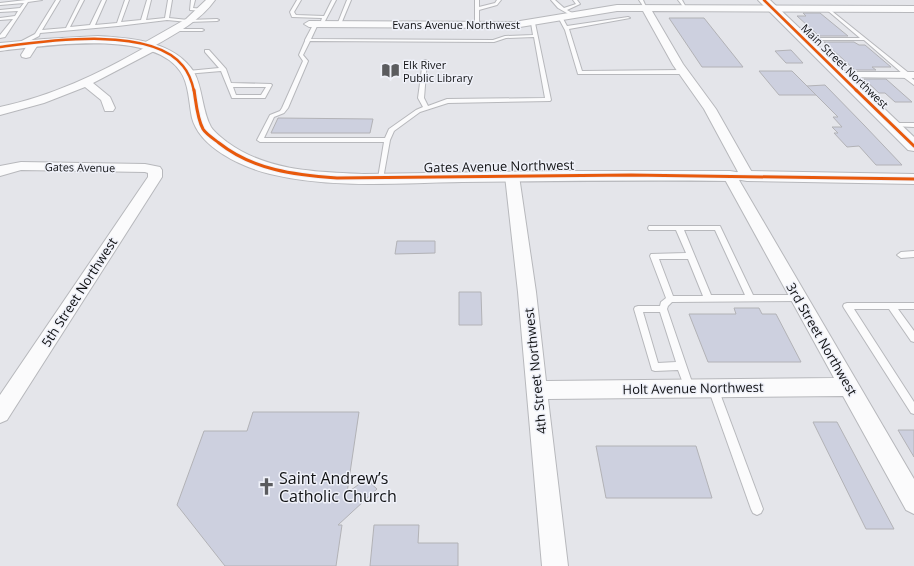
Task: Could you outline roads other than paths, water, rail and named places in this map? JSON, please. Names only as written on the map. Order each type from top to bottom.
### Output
[{"type":"main road","name":"Main Street Northwest","points":[[769,5],[892,125],[911,140]]},
{"type":"street","points":[[0,111],[40,100],[86,83],[149,47],[175,30],[202,10],[211,0]]},
{"type":"street","points":[[898,0],[913,10]]},
{"type":"street","name":"Evans Avenue Northwest","points":[[318,22],[339,24],[501,26],[533,23],[562,14],[572,15],[643,4],[686,8],[769,5],[828,9],[913,10]]},
{"type":"street","name":"3rd Street Northwest","points":[[643,4],[682,72],[710,109],[738,176],[799,298],[914,502]]},
{"type":"street","points":[[0,47],[22,50],[36,38],[124,42],[149,47],[174,58],[184,66],[188,73]]},
{"type":"street","name":"Gates Avenue Northwest","points":[[188,73],[192,80],[195,100],[204,130],[221,146],[242,159],[269,168],[318,177],[381,178],[553,175],[914,179]]},
{"type":"street","points":[[842,75],[910,77]]},
{"type":"street","points":[[86,83],[106,99],[109,108]]},
{"type":"street","name":"Gates Avenue","points":[[2,171],[21,166],[145,168],[155,170]]},
{"type":"street","name":"5th Street Northwest","points":[[0,413],[155,177],[155,170]]},
{"type":"street","name":"4th Street Northwest","points":[[512,176],[538,390],[555,566]]},
{"type":"street","name":"Holt Avenue Northwest","points":[[538,390],[849,386]]},
{"type":"lane","points":[[0,4],[40,0]]},
{"type":"lane","points":[[36,38],[58,0]]},
{"type":"lane","points":[[67,30],[82,0]]},
{"type":"lane","points":[[92,27],[104,0]]},
{"type":"lane","points":[[118,25],[127,0]]},
{"type":"lane","points":[[143,22],[149,0]]},
{"type":"lane","points":[[167,19],[170,0]]},
{"type":"lane","points":[[193,0],[191,9],[202,10]]},
{"type":"lane","points":[[299,0],[292,12],[294,16],[318,22]]},
{"type":"lane","points":[[334,0],[307,40],[301,55],[306,60],[285,108],[282,112],[272,116],[260,140],[387,140]]},
{"type":"lane","points":[[339,24],[349,0]]},
{"type":"lane","points":[[477,0],[477,26]]},
{"type":"lane","points":[[477,9],[496,4],[499,0]]},
{"type":"lane","points":[[553,0],[559,7],[562,14],[580,73],[682,72]]},
{"type":"lane","points":[[562,14],[578,4],[575,0]]},
{"type":"lane","points":[[680,0],[686,8]]},
{"type":"lane","points":[[0,37],[3,36],[10,27],[27,1]]},
{"type":"lane","points":[[0,11],[22,9]]},
{"type":"lane","points":[[828,9],[910,77]]},
{"type":"lane","points":[[0,19],[16,17]]},
{"type":"lane","points":[[566,28],[628,18]]},
{"type":"lane","points":[[36,38],[67,30],[167,19],[217,20]]},
{"type":"lane","points":[[381,178],[387,140],[391,130],[426,107],[447,101],[548,100],[533,23]]},
{"type":"lane","points":[[0,28],[10,27]]},
{"type":"lane","points":[[175,30],[202,30]]},
{"type":"lane","points":[[307,40],[494,41],[506,37],[536,36]]},
{"type":"lane","points":[[804,39],[865,39]]},
{"type":"lane","points":[[207,51],[223,69],[234,97],[263,97],[269,84],[230,85]]},
{"type":"lane","points":[[425,61],[421,98],[426,107]]},
{"type":"lane","points":[[188,73],[223,69]]},
{"type":"lane","points":[[892,125],[914,124]]},
{"type":"lane","points":[[652,228],[717,228],[751,299]]},
{"type":"lane","points":[[679,228],[708,299]]},
{"type":"lane","points":[[901,255],[914,254]]},
{"type":"lane","points":[[670,299],[654,256],[690,256]]},
{"type":"lane","points":[[689,388],[663,309],[664,304],[670,299],[799,298]]},
{"type":"lane","points":[[914,306],[847,306],[914,410]]},
{"type":"lane","points":[[891,306],[914,338]]},
{"type":"lane","points":[[663,309],[638,309],[655,367],[681,366]]},
{"type":"lane","points":[[713,388],[757,509]]},
{"type":"place","name":"Elk River Public Library","points":[[390,70]]},
{"type":"place","name":"Saint Andrew’s Catholic Church","points":[[266,487]]}]
